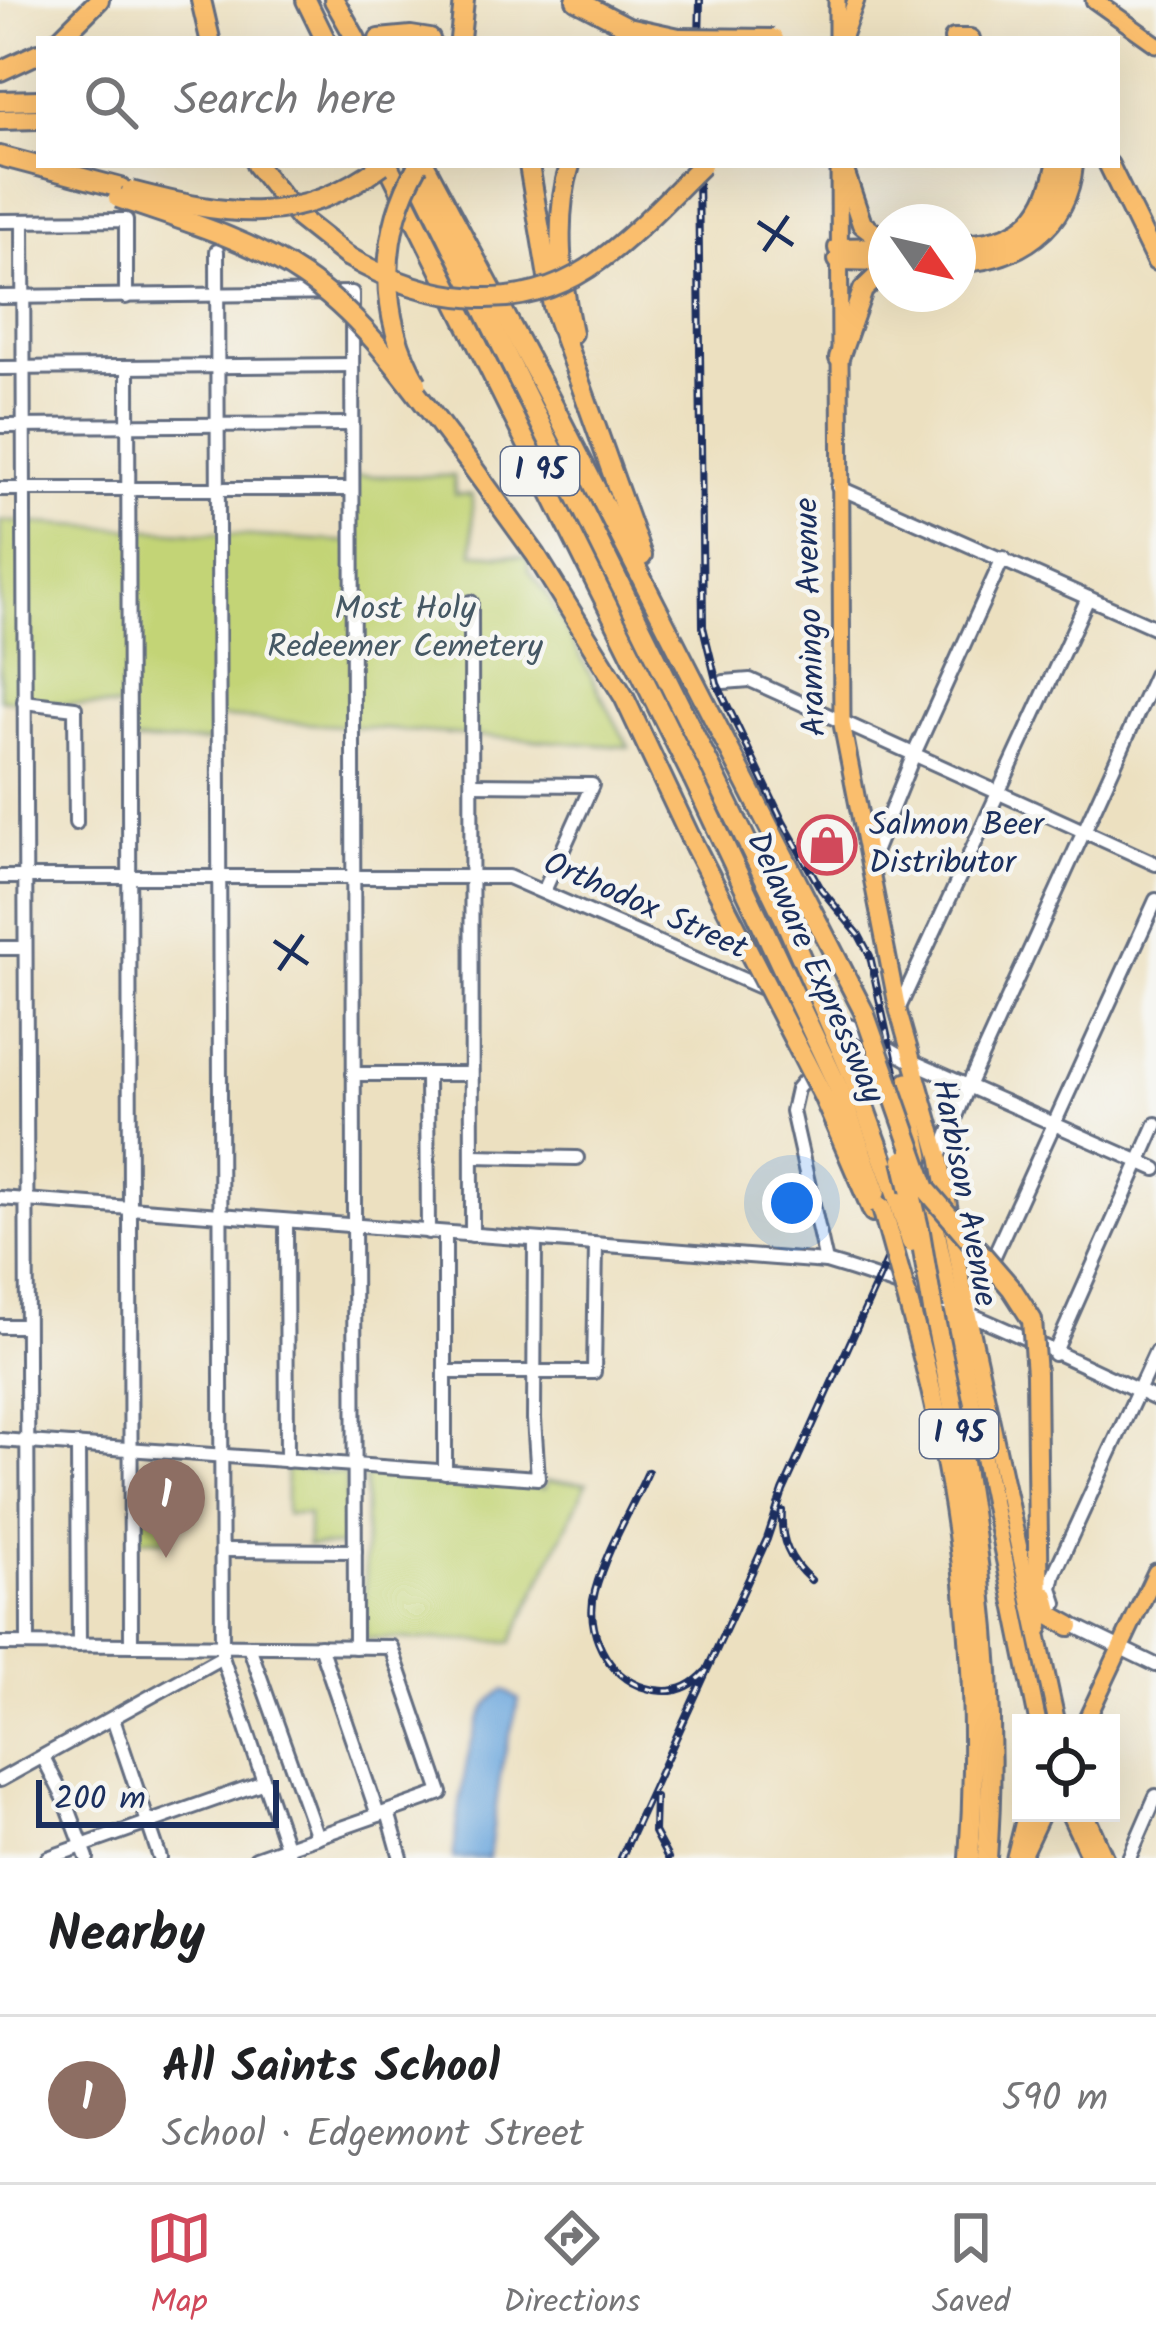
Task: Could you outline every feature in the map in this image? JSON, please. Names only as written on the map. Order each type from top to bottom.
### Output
[{"type":"highway","points":[[201,0],[209,36]]},
{"type":"highway","points":[[306,0],[324,36]]},
{"type":"highway","points":[[334,0],[352,36]]},
{"type":"highway","points":[[460,36],[464,0]]},
{"type":"highway","points":[[576,0],[628,27],[670,36]]},
{"type":"highway","points":[[63,36],[97,3]]},
{"type":"highway","points":[[0,71],[36,54]]},
{"type":"highway","points":[[0,101],[36,100]]},
{"type":"highway","points":[[0,120],[36,119]]},
{"type":"highway","points":[[0,157],[36,168]]},
{"type":"highway","points":[[36,168],[119,193],[245,243],[308,279],[363,330],[536,555],[624,697],[668,790],[839,1089]]},
{"type":"highway","points":[[258,168],[299,218],[347,256],[395,280],[450,296],[488,300],[535,293],[583,272],[610,253],[699,168]]},
{"type":"highway","points":[[119,193],[210,210],[266,212],[318,201],[380,168]]},
{"type":"highway","name":"Delaware Expressway","points":[[387,168],[702,773]]},
{"type":"highway","points":[[417,168],[394,220],[388,260],[390,304],[406,362],[468,461]]},
{"type":"highway","name":"Delaware Expressway","points":[[419,168],[702,773],[933,1310],[967,1472],[972,1699],[987,1858]]},
{"type":"highway","points":[[420,168],[695,682],[864,1012],[926,1189],[1012,1289],[1032,1320],[1039,1628]]},
{"type":"highway","points":[[530,168],[553,307],[637,545],[695,682]]},
{"type":"highway","points":[[569,168],[563,261],[571,328],[599,438]]},
{"type":"highway","points":[[841,168],[868,229]]},
{"type":"highway","points":[[976,244],[1018,233],[1040,211],[1056,168]]},
{"type":"highway","points":[[976,259],[1006,255],[1041,234],[1064,202],[1072,168]]},
{"type":"highway","points":[[1110,168],[1156,261]]},
{"type":"highway","points":[[838,254],[868,248]]},
{"type":"highway","points":[[838,254],[868,261]]},
{"type":"highway","points":[[838,358],[868,285]]},
{"type":"highway","points":[[772,833],[843,988],[889,1110],[920,1232],[933,1310]]},
{"type":"highway","name":"Delaware Expressway","points":[[885,1207],[936,1408],[957,1525],[984,1594],[992,1727],[981,1817],[969,1858]]},
{"type":"highway","points":[[1040,1550],[1046,1608],[1070,1626]]},
{"type":"main road","points":[[837,0],[840,36]]},
{"type":"main road","points":[[841,36],[856,0]]},
{"type":"main road","points":[[1094,0],[1156,44]]},
{"type":"main road","name":"Aramingo Avenue","points":[[840,168],[842,724],[909,1060]]},
{"type":"main road","name":"Harbison Avenue","points":[[909,1060],[940,1158],[961,1311],[1037,1714]]},
{"type":"main road","name":"Harbison Avenue","points":[[909,1060],[906,1078],[1039,1628],[1055,1714]]},
{"type":"main road","points":[[1089,1714],[1156,1572]]},
{"type":"main road","points":[[1025,1856],[1026,1822]]},
{"type":"main road","points":[[1025,1856],[1038,1822]]},
{"type":"main road","points":[[1074,1822],[1090,1858]]},
{"type":"main road","points":[[1089,1822],[1105,1858]]},
{"type":"street","points":[[0,220],[127,220],[126,297]]},
{"type":"street","points":[[23,221],[28,1644]]},
{"type":"street","points":[[217,251],[222,1652],[288,1853]]},
{"type":"street","points":[[0,297],[352,293],[355,1647]]},
{"type":"street","points":[[0,368],[352,365]]},
{"type":"street","points":[[128,368],[131,1645]]},
{"type":"street","points":[[0,426],[352,424]]},
{"type":"street","points":[[838,488],[1156,628]]},
{"type":"street","points":[[0,489],[352,489]]},
{"type":"street","points":[[868,866],[1003,558]]},
{"type":"street","points":[[898,1010],[1088,598]]},
{"type":"street","points":[[471,602],[472,1235]]},
{"type":"street","points":[[940,1158],[969,1084],[1156,673]]},
{"type":"street","points":[[724,682],[750,680],[1156,864]]},
{"type":"street","points":[[24,702],[75,708],[76,823]]},
{"type":"street","points":[[472,784],[592,785],[544,891]]},
{"type":"street","name":"Orthodox Street","points":[[0,877],[508,877],[854,1028],[909,1060],[1156,1169]]},
{"type":"street","points":[[961,1311],[1055,1123],[1156,900]]},
{"type":"street","points":[[0,948],[25,948]]},
{"type":"street","points":[[826,1262],[792,1101],[828,1052],[854,1028]]},
{"type":"street","points":[[353,1074],[471,1074]]},
{"type":"street","points":[[427,1074],[428,1232]]},
{"type":"street","points":[[1054,1354],[1156,1124]]},
{"type":"street","points":[[473,1156],[577,1158]]},
{"type":"street","points":[[0,1198],[826,1262],[880,1277],[1156,1399]]},
{"type":"street","points":[[286,1222],[287,1461]]},
{"type":"street","points":[[445,1234],[445,1472]]},
{"type":"street","points":[[0,1440],[538,1478],[535,1241]]},
{"type":"street","points":[[447,1372],[594,1371],[596,1245]]},
{"type":"street","points":[[0,1326],[26,1326]]},
{"type":"street","points":[[1156,1352],[1051,1582],[1059,1612],[1070,1626],[1156,1665]]},
{"type":"street","points":[[78,1445],[80,1645]]},
{"type":"street","points":[[223,1550],[355,1552]]},
{"type":"street","points":[[0,1644],[131,1645],[222,1652],[249,1646],[391,1647],[441,1793],[316,1837],[288,1853],[256,1858]]},
{"type":"street","points":[[249,1646],[316,1837]]},
{"type":"street","points":[[320,1646],[401,1858]]},
{"type":"street","points":[[0,1780],[112,1720],[222,1652]]},
{"type":"street","points":[[239,1707],[267,1697]]},
{"type":"street","points":[[112,1720],[160,1858]]},
{"type":"street","points":[[43,1757],[85,1853]]},
{"type":"street","points":[[48,1858],[85,1853],[148,1824],[264,1782]]},
{"type":"street","points":[[1129,1858],[1156,1796]]},
{"type":"green space","name":"Most Holy Redeemer Cemetery","points":[[352,476],[454,476],[455,494],[472,495],[473,553],[527,557],[529,571],[547,594],[629,747],[218,717],[218,742],[128,742],[128,708],[0,699],[0,521],[351,542]]},
{"type":"green space","points":[[286,1469],[346,1474],[347,1546],[308,1546],[308,1514],[286,1514]]},
{"type":"green space","points":[[365,1474],[545,1488],[546,1481],[587,1483],[512,1642],[365,1638]]},
{"type":"green space","points":[[138,1483],[169,1486],[169,1540],[138,1539]]},
{"type":"water","points":[[504,1690],[519,1700],[501,1769],[489,1858],[453,1858],[472,1741],[480,1718]]},
{"type":"railway","points":[[699,36],[700,0]]},
{"type":"railway","points":[[621,1858],[890,1254],[911,1181],[911,1146],[870,956],[821,889],[783,822],[717,684],[703,627],[698,168]]},
{"type":"railway","points":[[648,1472],[595,1591],[596,1636],[620,1674],[646,1688],[678,1689],[705,1672]]},
{"type":"railway","points":[[782,1511],[788,1549],[811,1580]]},
{"type":"railway","points":[[655,1797],[654,1832],[668,1858]]},
{"type":"place","name":"Salmon Beer Distributor","points":[[827,845]]},
{"type":"place","name":"All Saints School","points":[[166,1558]]}]
